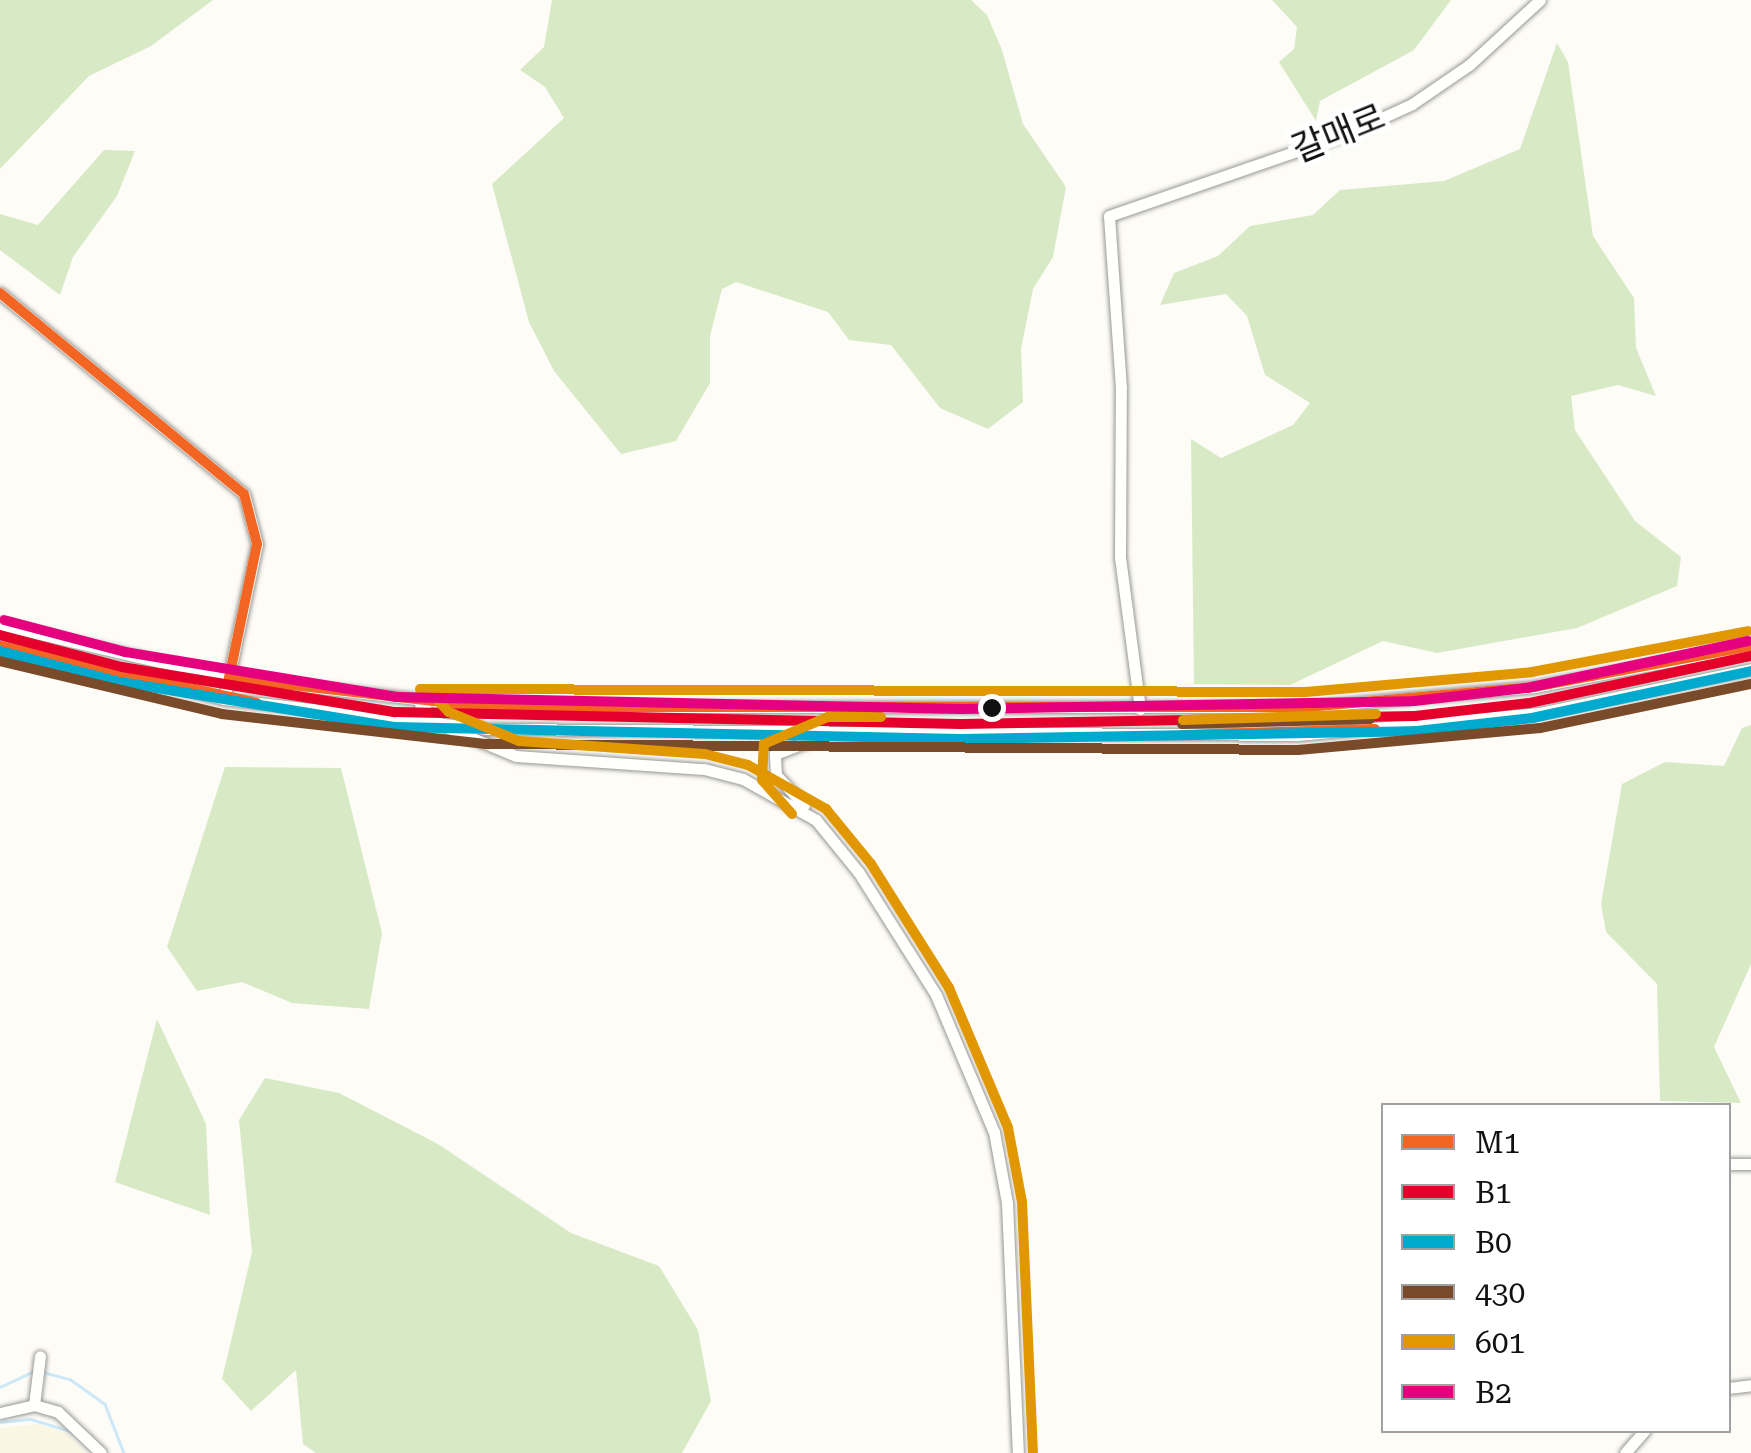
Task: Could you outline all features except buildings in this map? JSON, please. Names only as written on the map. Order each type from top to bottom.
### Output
[{"type":"street","name":"갈매로","points":[[1140,710],[1120,558],[1121,388],[1109,216],[1334,138],[1412,104],[1470,65],[1540,0]]},
{"type":"street","points":[[0,293],[244,494],[257,544],[224,699]]},
{"type":"street","points":[[0,625],[229,678],[420,704],[1140,710],[1423,700],[1643,671],[1751,646]]},
{"type":"street","points":[[0,646],[224,699],[442,725],[831,732],[1297,735],[1539,713],[1751,669]]},
{"type":"street","points":[[420,704],[442,725],[516,756],[704,769],[783,798],[816,820]]},
{"type":"street","points":[[831,732],[774,754],[776,774],[816,820],[915,954],[994,1132],[1006,1203],[1018,1453]]},
{"type":"street","points":[[33,1402],[40,1356]]},
{"type":"street","points":[[0,1413],[33,1402],[72,1419],[102,1453]]},
{"type":"street","points":[[1626,1453],[1643,1433]]},
{"type":"shaded area","points":[[38,1424],[67,1433],[86,1453],[0,1453],[0,1428]]},
{"type":"green space","points":[[0,0],[213,0],[151,46],[89,76],[0,169]]},
{"type":"green space","points":[[552,0],[971,0],[987,15],[1002,50],[1023,124],[1066,187],[1053,257],[1033,289],[1021,349],[1023,402],[988,429],[940,408],[891,345],[849,340],[828,312],[736,282],[722,289],[710,336],[710,383],[676,441],[621,454],[554,371],[529,322],[492,184],[564,118],[545,87],[520,70],[544,47]]},
{"type":"green space","points":[[1272,0],[1451,0],[1414,50],[1320,101],[1316,121],[1279,62],[1294,49],[1297,27]]},
{"type":"green space","points":[[1557,43],[1568,62],[1593,236],[1634,298],[1636,348],[1656,396],[1618,385],[1571,396],[1575,430],[1635,521],[1681,557],[1677,586],[1577,628],[1437,653],[1383,641],[1290,685],[1194,684],[1191,439],[1221,458],[1293,425],[1310,403],[1265,375],[1247,316],[1226,294],[1160,305],[1174,273],[1218,256],[1250,226],[1313,215],[1340,190],[1444,181],[1520,149]]},
{"type":"green space","points":[[104,150],[135,151],[117,196],[73,257],[60,295],[0,250],[0,214],[38,225]]},
{"type":"green space","points":[[1751,725],[1751,964],[1714,1047],[1741,1103],[1660,1101],[1657,984],[1606,932],[1601,904],[1622,784],[1665,762],[1724,766],[1742,728]]},
{"type":"green space","points":[[225,767],[341,768],[382,933],[369,1009],[292,1003],[242,982],[197,991],[167,947]]},
{"type":"green space","points":[[157,1019],[206,1124],[210,1215],[115,1182]]},
{"type":"green space","points":[[265,1078],[339,1093],[438,1144],[571,1233],[659,1266],[698,1330],[711,1401],[682,1453],[316,1453],[303,1444],[296,1370],[251,1411],[222,1379],[252,1252],[239,1120]]},
{"type":"waterway","points":[[0,1387],[35,1371]]},
{"type":"waterway","points":[[43,1372],[70,1379],[105,1404],[124,1453]]},
{"type":"waterway","points":[[0,1422],[31,1419],[70,1431]]},
{"type":"transit line","name":"M1","points":[[0,293],[244,494],[257,544],[229,678],[487,707],[1306,707],[1534,687],[1751,646]]},
{"type":"transit line","name":"B2","points":[[4,620],[125,652],[396,697],[961,709],[1414,701],[1527,688],[1748,641]]},
{"type":"transit line","name":"601","points":[[420,689],[1305,692],[1532,672],[1748,631]]},
{"type":"transit line","name":"B1","points":[[0,635],[122,667],[395,712],[961,724],[1415,716],[1529,703],[1751,656]]},
{"type":"transit line","name":"M1","points":[[0,646],[257,703]]},
{"type":"transit line","name":"B0","points":[[0,651],[120,682],[395,727],[961,739],[1417,731],[1532,718],[1751,671]]},
{"type":"transit line","name":"430","points":[[0,661],[222,714],[487,744],[1298,750],[1540,728],[1751,684]]},
{"type":"transit line","name":"601","points":[[431,693],[449,712],[519,741],[705,754],[748,765],[826,809],[871,864],[949,988],[1008,1128],[1022,1202],[1033,1452]]},
{"type":"transit line","name":"601","points":[[1183,720],[1376,714]]},
{"type":"transit line","name":"601","points":[[792,814],[762,780],[764,744],[828,717],[881,717]]},
{"type":"transit line","name":"430","points":[[1182,724],[1370,719]]},
{"type":"transit line","name":"M1","points":[[1183,735],[1375,729]]}]
